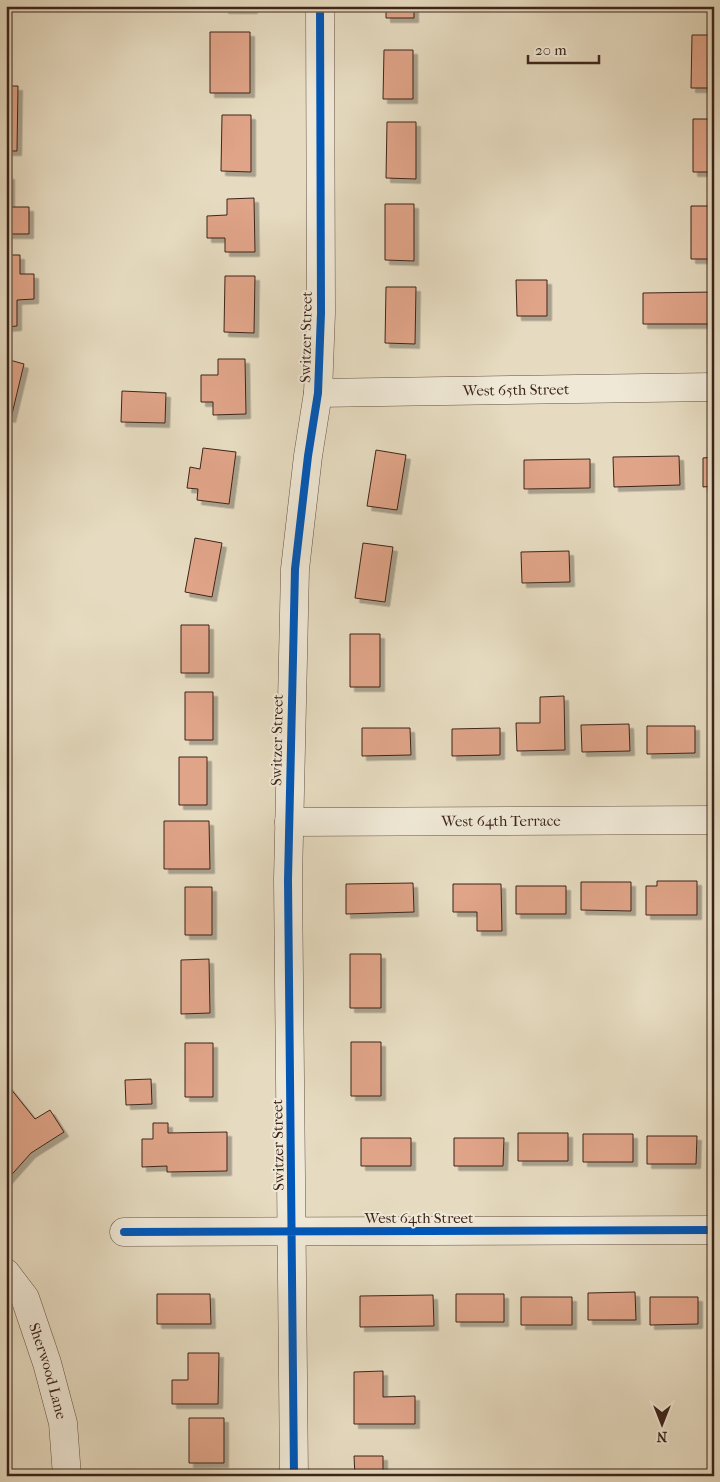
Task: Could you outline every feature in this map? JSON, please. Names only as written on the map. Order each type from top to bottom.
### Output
[{"type":"street","name":"Switzer Street","points":[[294,1476],[289,822],[295,569],[308,456],[318,392],[321,313],[320,6]]},
{"type":"street","name":"West 65th Street","points":[[318,392],[714,387]]},
{"type":"street","name":"West 64th Terrace","points":[[289,822],[714,820]]},
{"type":"street","name":"West 64th Street","points":[[124,1232],[714,1230]]},
{"type":"street","name":"Sherwood Lane","points":[[6,1273],[25,1298],[47,1363],[63,1423],[67,1476]]},
{"type":"building","points":[[224,6],[253,6],[253,9],[224,9]]},
{"type":"building","points":[[386,6],[414,6],[414,18],[386,18]]},
{"type":"building","points":[[210,32],[250,32],[250,93],[210,93]]},
{"type":"building","points":[[692,35],[714,35],[714,88],[691,88]]},
{"type":"building","points":[[384,50],[413,50],[413,99],[383,99]]},
{"type":"building","points":[[6,86],[18,86],[17,151],[6,151]]},
{"type":"building","points":[[222,115],[251,115],[251,172],[221,171]]},
{"type":"building","points":[[693,119],[714,119],[714,172],[693,172]]},
{"type":"building","points":[[387,122],[416,122],[416,179],[386,178]]},
{"type":"building","points":[[6,175],[10,175],[10,207],[29,207],[29,234],[6,234]]},
{"type":"building","points":[[254,198],[255,252],[225,252],[225,238],[207,238],[207,216],[227,215],[227,199]]},
{"type":"building","points":[[385,204],[414,204],[414,261],[385,260]]},
{"type":"building","points":[[691,206],[714,206],[714,259],[691,259]]},
{"type":"building","points":[[6,255],[20,255],[20,274],[34,274],[34,299],[17,300],[17,326],[6,327]]},
{"type":"building","points":[[225,276],[255,276],[254,333],[224,332]]},
{"type":"building","points":[[516,280],[547,280],[547,316],[517,316]]},
{"type":"building","points":[[386,287],[416,287],[415,344],[385,343]]},
{"type":"building","points":[[714,292],[714,324],[643,324],[643,293]]},
{"type":"building","points":[[6,359],[24,364],[11,418],[6,417]]},
{"type":"building","points":[[218,359],[245,359],[246,414],[213,415],[213,402],[201,402],[201,375],[218,375]]},
{"type":"building","points":[[122,391],[166,393],[165,423],[121,422]]},
{"type":"building","points":[[203,448],[236,452],[229,504],[197,500],[198,489],[187,488],[190,467],[200,469]]},
{"type":"building","points":[[376,450],[406,455],[397,510],[367,506]]},
{"type":"building","points":[[679,456],[680,485],[614,487],[613,457]]},
{"type":"building","points":[[714,457],[714,486],[703,487],[703,458]]},
{"type":"building","points":[[590,459],[590,488],[524,489],[524,460]]},
{"type":"building","points":[[195,538],[222,543],[212,597],[185,592]]},
{"type":"building","points":[[363,543],[393,547],[385,602],[355,598]]},
{"type":"building","points":[[569,551],[570,582],[522,583],[521,552]]},
{"type":"building","points":[[181,625],[209,625],[209,673],[181,673]]},
{"type":"building","points":[[350,634],[380,634],[380,687],[350,687]]},
{"type":"building","points":[[185,692],[213,692],[213,740],[185,740]]},
{"type":"building","points":[[564,696],[565,750],[517,751],[516,723],[540,723],[540,697]]},
{"type":"building","points":[[629,724],[630,751],[582,752],[581,725]]},
{"type":"building","points":[[647,726],[695,726],[695,753],[647,754]]},
{"type":"building","points":[[711,726],[714,726],[714,754],[712,754]]},
{"type":"building","points":[[362,728],[410,728],[411,755],[362,756]]},
{"type":"building","points":[[500,728],[500,755],[452,756],[452,729]]},
{"type":"building","points":[[179,757],[207,757],[207,805],[179,805]]},
{"type":"building","points":[[164,821],[209,821],[210,869],[164,869]]},
{"type":"building","points":[[657,881],[697,881],[697,915],[646,915],[646,886],[657,886]]},
{"type":"building","points":[[711,881],[714,881],[714,909],[710,909]]},
{"type":"building","points":[[581,882],[631,882],[631,911],[581,910]]},
{"type":"building","points":[[413,883],[414,912],[346,914],[346,884]]},
{"type":"building","points":[[453,884],[501,884],[502,931],[477,931],[477,912],[453,912]]},
{"type":"building","points":[[516,886],[566,886],[566,914],[516,914]]},
{"type":"building","points":[[185,887],[212,887],[212,935],[185,935]]},
{"type":"building","points":[[350,954],[381,954],[381,1008],[350,1008]]},
{"type":"building","points":[[209,959],[210,1013],[181,1014],[181,960]]},
{"type":"building","points":[[351,1042],[381,1042],[381,1096],[351,1096]]},
{"type":"building","points":[[185,1043],[213,1043],[213,1097],[185,1097]]},
{"type":"building","points":[[151,1079],[152,1104],[126,1105],[125,1080]]},
{"type":"building","points":[[6,1083],[35,1119],[50,1110],[64,1132],[31,1153],[6,1181]]},
{"type":"building","points":[[153,1123],[168,1123],[168,1133],[227,1132],[227,1171],[167,1172],[167,1166],[142,1167],[142,1139],[153,1139]]},
{"type":"building","points":[[518,1133],[568,1133],[568,1161],[518,1161]]},
{"type":"building","points":[[583,1134],[633,1134],[633,1162],[583,1162]]},
{"type":"building","points":[[647,1136],[697,1136],[696,1164],[647,1164]]},
{"type":"building","points":[[361,1138],[411,1138],[411,1166],[361,1166]]},
{"type":"building","points":[[454,1138],[504,1138],[503,1166],[454,1166]]},
{"type":"building","points":[[635,1292],[636,1320],[588,1320],[588,1293]]},
{"type":"building","points":[[157,1294],[210,1294],[211,1324],[157,1324]]},
{"type":"building","points":[[456,1294],[504,1294],[504,1322],[456,1322]]},
{"type":"building","points":[[433,1295],[434,1326],[360,1327],[360,1296]]},
{"type":"building","points":[[521,1297],[572,1297],[572,1325],[521,1325]]},
{"type":"building","points":[[650,1297],[698,1297],[698,1324],[650,1325]]},
{"type":"building","points":[[188,1353],[219,1353],[218,1404],[172,1404],[172,1380],[188,1380]]},
{"type":"building","points":[[383,1371],[383,1397],[415,1396],[415,1424],[354,1424],[354,1372]]},
{"type":"building","points":[[189,1418],[224,1418],[224,1463],[189,1463]]},
{"type":"building","points":[[354,1456],[383,1456],[383,1476],[355,1476]]},
{"type":"cycle path","points":[[294,1476],[288,880],[295,569],[308,456],[318,393],[321,313],[320,6]]},
{"type":"cycle path","points":[[124,1232],[714,1230]]}]
